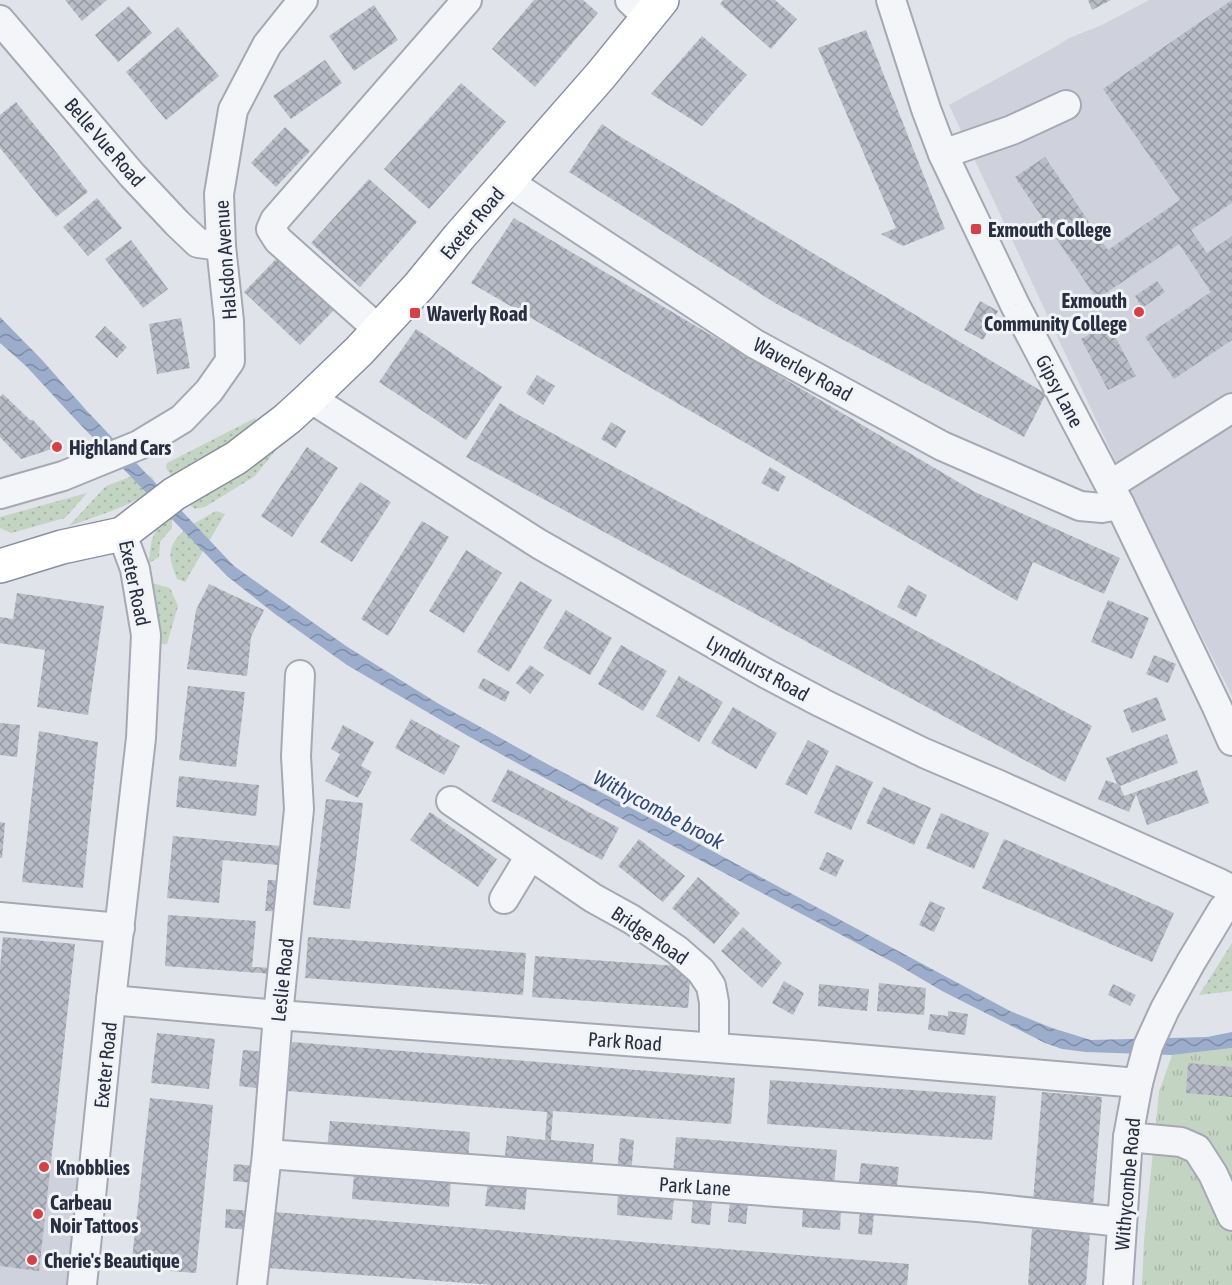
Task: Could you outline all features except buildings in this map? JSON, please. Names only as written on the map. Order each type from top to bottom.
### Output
[{"type":"highway","name":"Exeter Road","points":[[122,534],[174,494],[236,458],[286,419],[379,330],[601,75],[647,6]]},
{"type":"highway","points":[[0,566],[62,547],[122,534]]},
{"type":"street","name":"Halsdon Avenue","points":[[0,494],[63,476],[139,445],[182,419],[209,391],[230,361],[219,194],[233,110],[267,45],[303,0]]},
{"type":"street","points":[[379,330],[278,240],[271,229],[275,220],[467,0]]},
{"type":"street","name":"Gipsy Lane","points":[[891,0],[943,154],[1015,305],[1115,495],[1232,741]]},
{"type":"street","name":"Belle Vue Road","points":[[0,20],[132,175],[177,223],[198,243],[221,246]]},
{"type":"street","points":[[943,154],[1012,130],[1066,105]]},
{"type":"street","name":"Waverley Road","points":[[507,181],[755,344],[942,446],[1080,506],[1102,508],[1115,495]]},
{"type":"street","name":"Lyndhurst Road","points":[[310,398],[539,544],[777,679],[924,753],[1232,890]]},
{"type":"street","points":[[1115,495],[1232,408]]},
{"type":"street","name":"Exeter Road","points":[[82,1285],[141,738],[147,635],[135,569],[122,534]]},
{"type":"street","name":"Leslie Road","points":[[252,1285],[267,1154],[299,809],[296,756],[300,675]]},
{"type":"street","name":"Bridge Road","points":[[451,801],[530,856],[631,919],[676,950],[701,971],[711,986],[714,1002],[714,1047]]},
{"type":"street","points":[[504,899],[530,856]]},
{"type":"street","name":"Withycombe Road","points":[[1118,1285],[1128,1137],[1138,1083],[1148,1046],[1165,1009],[1223,909],[1232,900]]},
{"type":"street","points":[[0,917],[120,928]]},
{"type":"street","name":"Park Road","points":[[111,1000],[278,1016],[714,1047],[1138,1083]]},
{"type":"street","points":[[1128,1137],[1181,1142],[1197,1149],[1213,1174],[1232,1216]]},
{"type":"street","name":"Park Lane","points":[[267,1154],[978,1207],[1122,1222]]},
{"type":"shaded area","name":"Exmouth Community College","points":[[1149,0],[1232,0],[1232,696],[1143,520],[949,105],[1069,38],[1102,25]]},
{"type":"shaded area","points":[[0,1155],[79,1162],[66,1285],[0,1285]]},
{"type":"green space","points":[[255,418],[260,424],[173,479],[166,468],[167,463]]},
{"type":"green space","points":[[284,440],[255,476],[205,507],[195,509],[190,505],[228,481]]},
{"type":"green space","points":[[143,472],[152,477],[158,487],[127,505],[69,526],[106,486]]},
{"type":"green space","points":[[87,493],[65,518],[11,533],[0,528],[0,517]]},
{"type":"green space","points":[[216,511],[225,514],[185,582],[177,579],[171,561],[173,543],[185,530]]},
{"type":"green space","points":[[172,514],[172,528],[160,542],[159,557],[149,563],[156,530]]},
{"type":"green space","points":[[152,583],[170,588],[178,606],[167,644],[161,644]]},
{"type":"green space","points":[[1232,943],[1232,991],[1199,995]]},
{"type":"green space","points":[[1232,1048],[1232,1285],[1142,1285],[1144,1240],[1159,1092],[1172,1055]]},
{"type":"water","points":[[0,317],[234,566],[346,646],[439,704],[1010,1011],[1052,1028],[1091,1040],[1207,1037],[1232,1032],[1232,1048],[1172,1055],[1086,1052],[1062,1049],[1045,1043],[942,991],[898,965],[526,768],[347,665],[275,614],[227,576],[26,366],[0,343]]},
{"type":"place","name":"Exmouth College","points":[[976,229]]},
{"type":"place","name":"Exmouth Community College","points":[[1139,312]]},
{"type":"place","name":"Waverly Road","points":[[415,313]]},
{"type":"place","name":"Highland Cars","points":[[57,447]]},
{"type":"place","name":"Knobblies","points":[[44,1167]]},
{"type":"place","name":"Carbeau Noir Tattoos","points":[[38,1214]]},
{"type":"place","name":"Cherie's Beautique","points":[[32,1260]]},
{"type":"water label","name":"Withycombe brook","points":[[659,809]]}]
